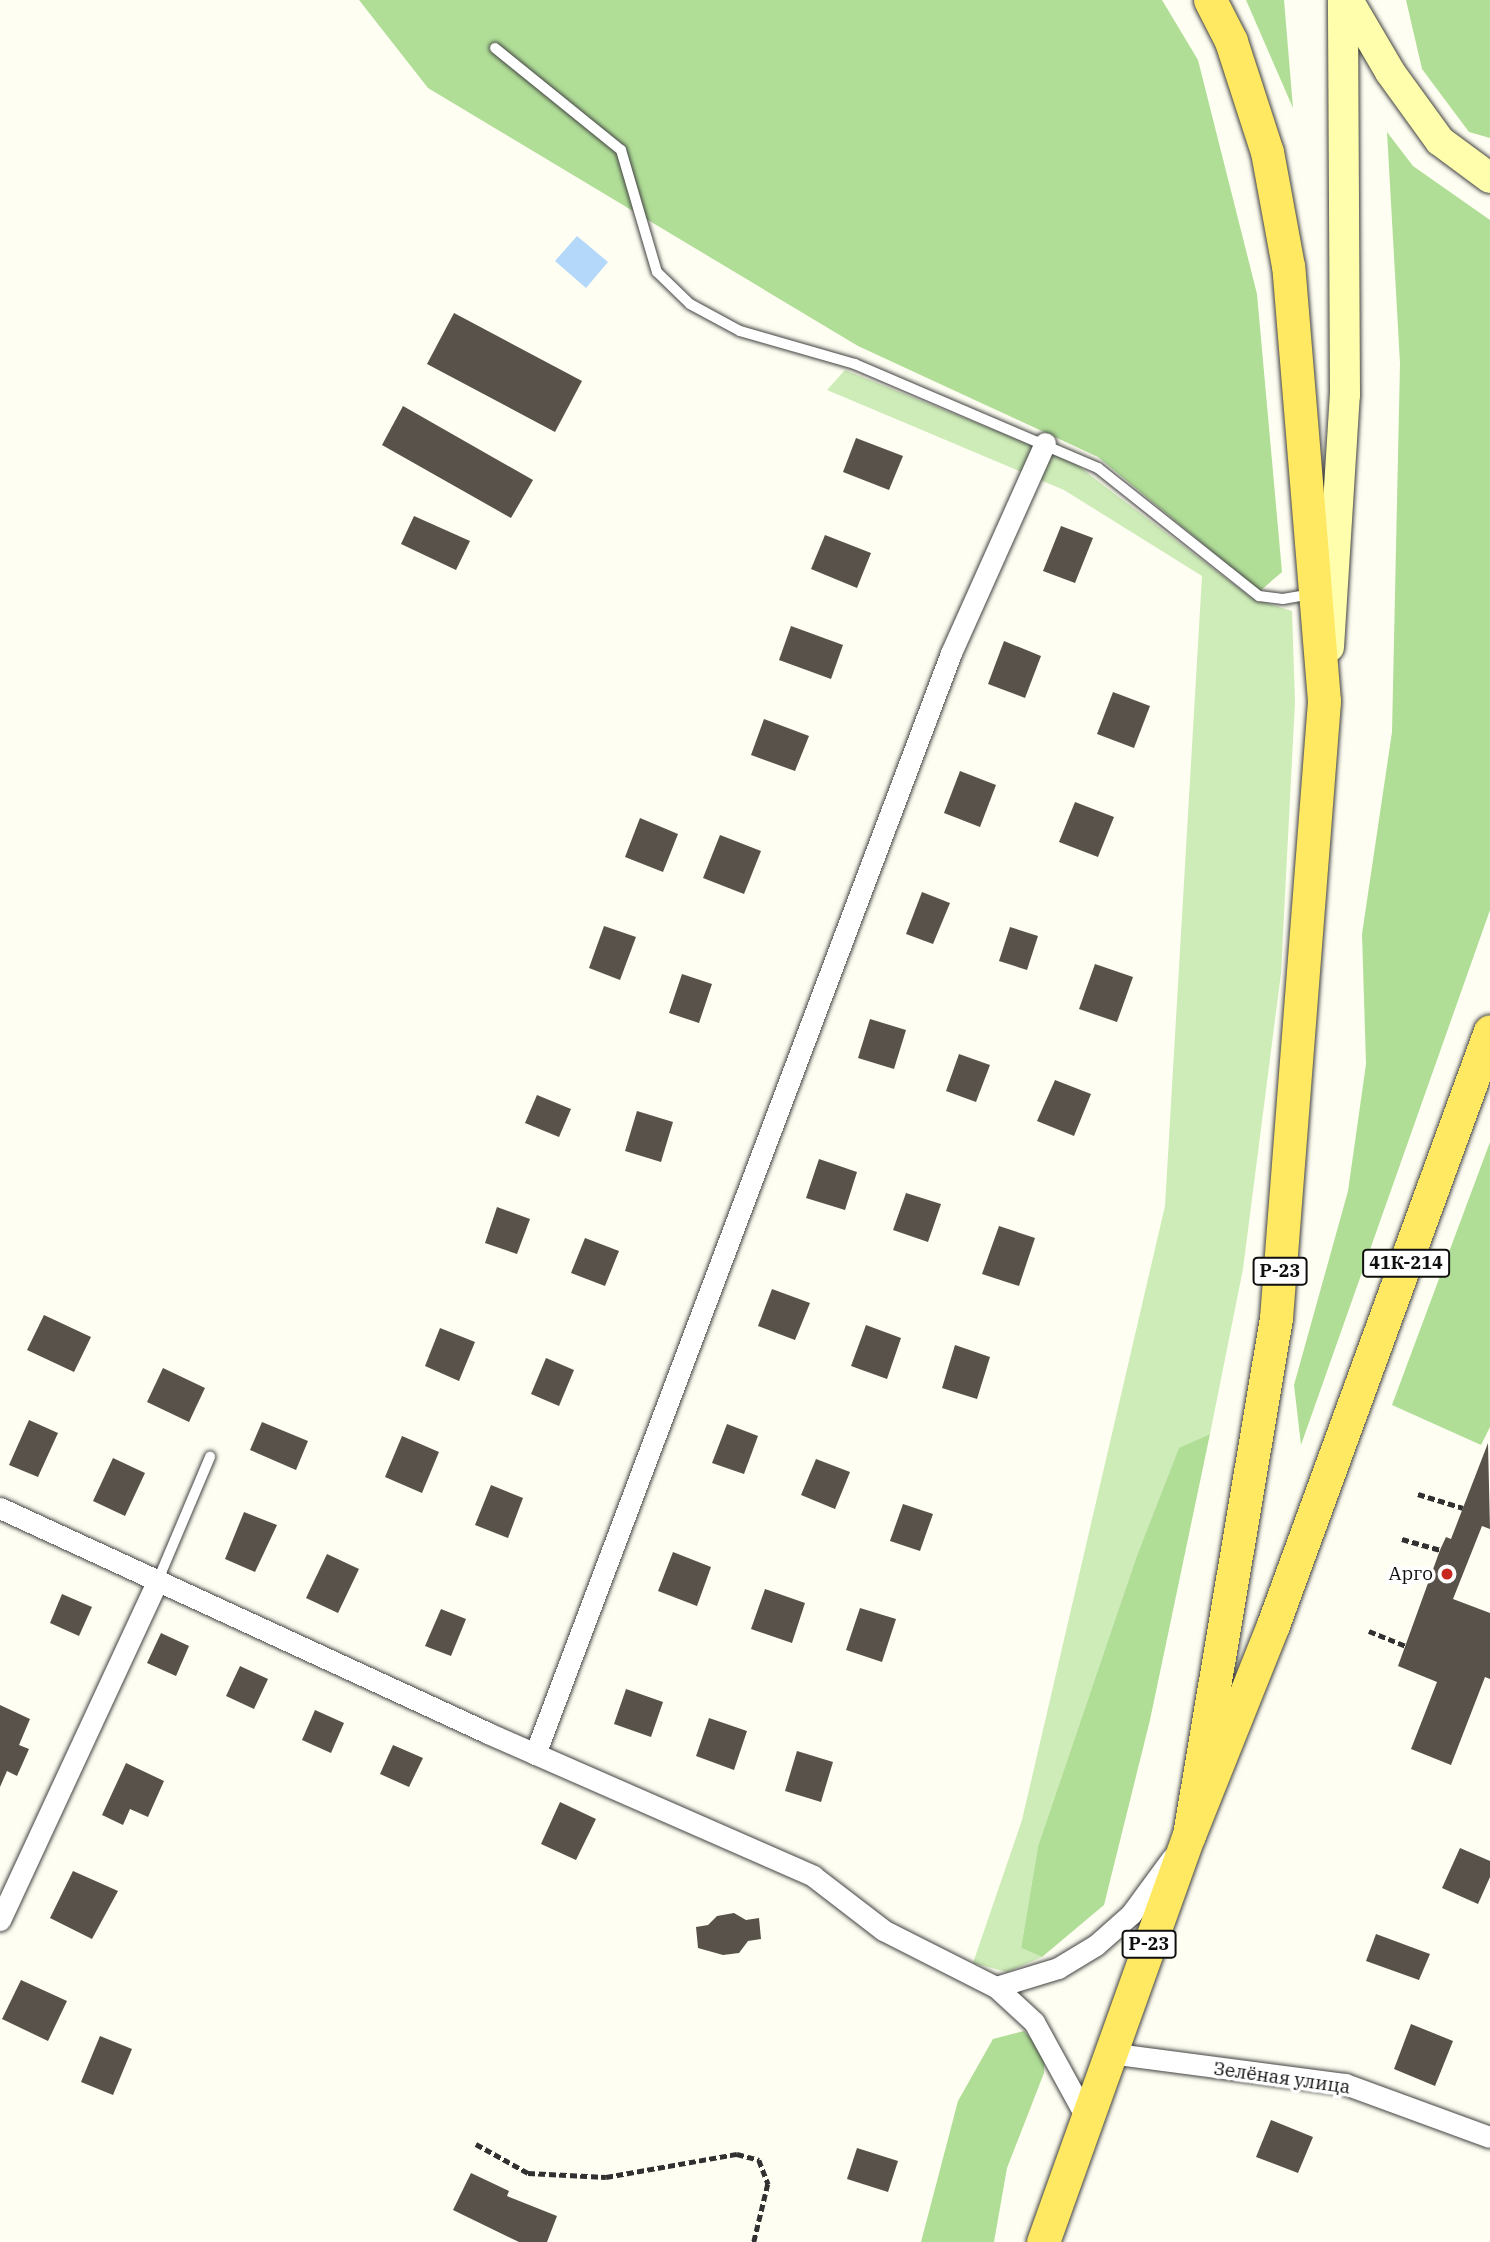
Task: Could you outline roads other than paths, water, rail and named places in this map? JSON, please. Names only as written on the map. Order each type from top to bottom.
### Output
[{"type":"main road","points":[[1210,0],[1231,41],[1267,152],[1288,266],[1324,701]]},
{"type":"main road","name":"Р-23","points":[[1043,2242],[1189,1835],[1276,1318],[1345,395],[1343,0]]},
{"type":"main road","points":[[1348,0],[1390,72],[1440,141],[1490,178]]},
{"type":"main road","name":"41К-214","points":[[1189,1835],[1288,1586],[1490,1031]]},
{"type":"street","points":[[535,1754],[951,653],[1045,443]]},
{"type":"street","points":[[0,1508],[535,1754],[813,1876],[883,1930],[996,1987],[1034,2022],[1087,2119]]},
{"type":"street","points":[[0,1920],[158,1580]]},
{"type":"street","points":[[996,1987],[1058,1968],[1096,1945],[1131,1914],[1189,1835]]},
{"type":"street","name":"Зелёная улица","points":[[1109,2053],[1345,2084],[1490,2137]]},
{"type":"lane","points":[[495,48],[621,150],[657,272],[691,303],[740,331],[855,364],[1045,443],[1098,468],[1259,596],[1283,599],[1313,593]]},
{"type":"lane","points":[[158,1580],[210,1457]]},
{"type":"water","points":[[577,236],[608,262],[586,288],[555,261]]},
{"type":"place","name":"Арго","points":[[1447,1574]]}]
